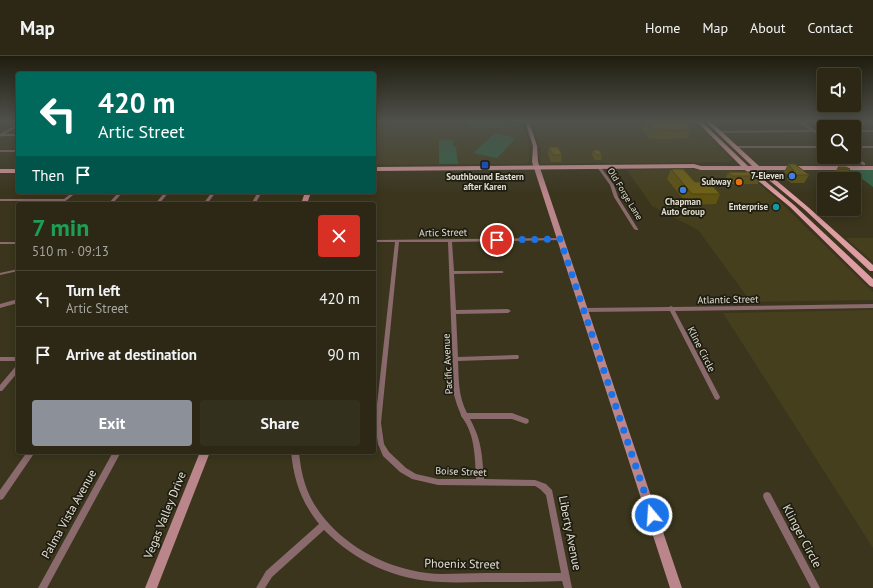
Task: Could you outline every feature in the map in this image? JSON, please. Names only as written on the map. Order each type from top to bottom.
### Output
[{"type":"main road","points":[[723,146],[744,166],[805,218],[873,284]]},
{"type":"main road","points":[[734,147],[820,220],[873,269]]},
{"type":"main road","points":[[841,168],[842,166],[864,164]]},
{"type":"main road","points":[[376,169],[694,166],[701,168],[873,164]]},
{"type":"main road","points":[[755,166],[873,168]]},
{"type":"main road","points":[[0,171],[16,171]]},
{"type":"main road","points":[[805,218],[820,220]]},
{"type":"street","points":[[535,146],[534,154],[537,168],[676,588]]},
{"type":"street","points":[[734,147],[817,147]]},
{"type":"street","points":[[861,147],[873,147]]},
{"type":"street","points":[[0,152],[16,151]]},
{"type":"street","name":"Old Forge Lane","points":[[599,167],[611,183],[616,192],[616,197],[636,229]]},
{"type":"street","points":[[0,200],[65,200],[72,194]]},
{"type":"street","points":[[112,202],[119,194]]},
{"type":"street","points":[[159,202],[165,194]]},
{"type":"street","name":"Artic Street","points":[[376,242],[560,239]]},
{"type":"street","name":"Pacific Avenue","points":[[450,240],[456,395],[459,405],[477,443],[480,482]]},
{"type":"street","name":"Boise Street","points":[[397,241],[376,423],[381,444],[392,462],[415,477],[438,482],[536,483],[543,486]]},
{"type":"street","points":[[0,243],[16,243]]},
{"type":"street","points":[[0,274],[16,270]]},
{"type":"street","points":[[451,273],[502,272]]},
{"type":"street","points":[[0,306],[16,302]]},
{"type":"street","name":"Atlantic Street","points":[[584,310],[873,306]]},
{"type":"street","name":"Kline Circle","points":[[671,308],[716,397]]},
{"type":"street","points":[[453,312],[508,311]]},
{"type":"street","points":[[455,359],[516,357]]},
{"type":"street","points":[[0,359],[16,359]]},
{"type":"street","points":[[0,389],[16,370]]},
{"type":"street","points":[[464,416],[512,416],[526,421]]},
{"type":"street","points":[[0,496],[30,454]]},
{"type":"street","name":"Palma Vista Avenue","points":[[42,588],[116,454]]},
{"type":"street","name":"Vegas Valley Drive","points":[[151,588],[204,454]]},
{"type":"street","name":"Phoenix Street","points":[[295,454],[299,480],[303,491],[317,516],[324,525],[346,546],[380,565],[420,576],[441,578],[566,577]]},
{"type":"street","name":"Liberty Avenue","points":[[543,486],[549,493],[568,588]]},
{"type":"street","name":"Klinger Circle","points":[[767,496],[816,588]]},
{"type":"street","points":[[260,588],[269,574],[324,525]]},
{"type":"shaded area","points":[[376,146],[529,146],[529,162],[525,164],[376,165]]},
{"type":"shaded area","points":[[540,146],[719,146],[732,159],[732,161],[541,164]]},
{"type":"shaded area","points":[[627,170],[735,170],[747,174],[778,200],[873,292],[873,300],[751,302],[698,230],[652,206]]},
{"type":"shaded area","points":[[846,238],[873,238],[873,262]]},
{"type":"shaded area","points":[[873,310],[873,548],[723,313]]},
{"type":"green space","points":[[439,146],[456,147],[458,164],[439,164]]},
{"type":"green space","points":[[481,146],[509,146],[497,158],[473,153]]},
{"type":"green space","points":[[849,169],[873,169],[873,187],[861,178],[861,172],[853,172]]},
{"type":"building","points":[[549,147],[558,147],[562,155],[553,155]]},
{"type":"building","points":[[593,150],[599,150],[602,155],[596,155]]},
{"type":"building","points":[[788,164],[795,164],[809,175],[796,175],[791,171],[794,171]]},
{"type":"building","points":[[838,167],[846,167],[850,169],[842,169]]},
{"type":"building","points":[[671,169],[683,169],[695,182],[709,182],[720,194],[692,194]]},
{"type":"building","points":[[728,172],[758,172],[761,176],[732,176]]},
{"type":"place","name":"Southbound Eastern after Karen","points":[[485,165]]},
{"type":"place","name":"7-Eleven","points":[[792,176]]},
{"type":"place","name":"Subway","points":[[739,182]]},
{"type":"place","name":"Chapman Auto Group","points":[[683,190]]},
{"type":"place","name":"Enterprise","points":[[776,207]]},
{"type":"route","points":[[497,240],[560,239],[652,515]]}]
